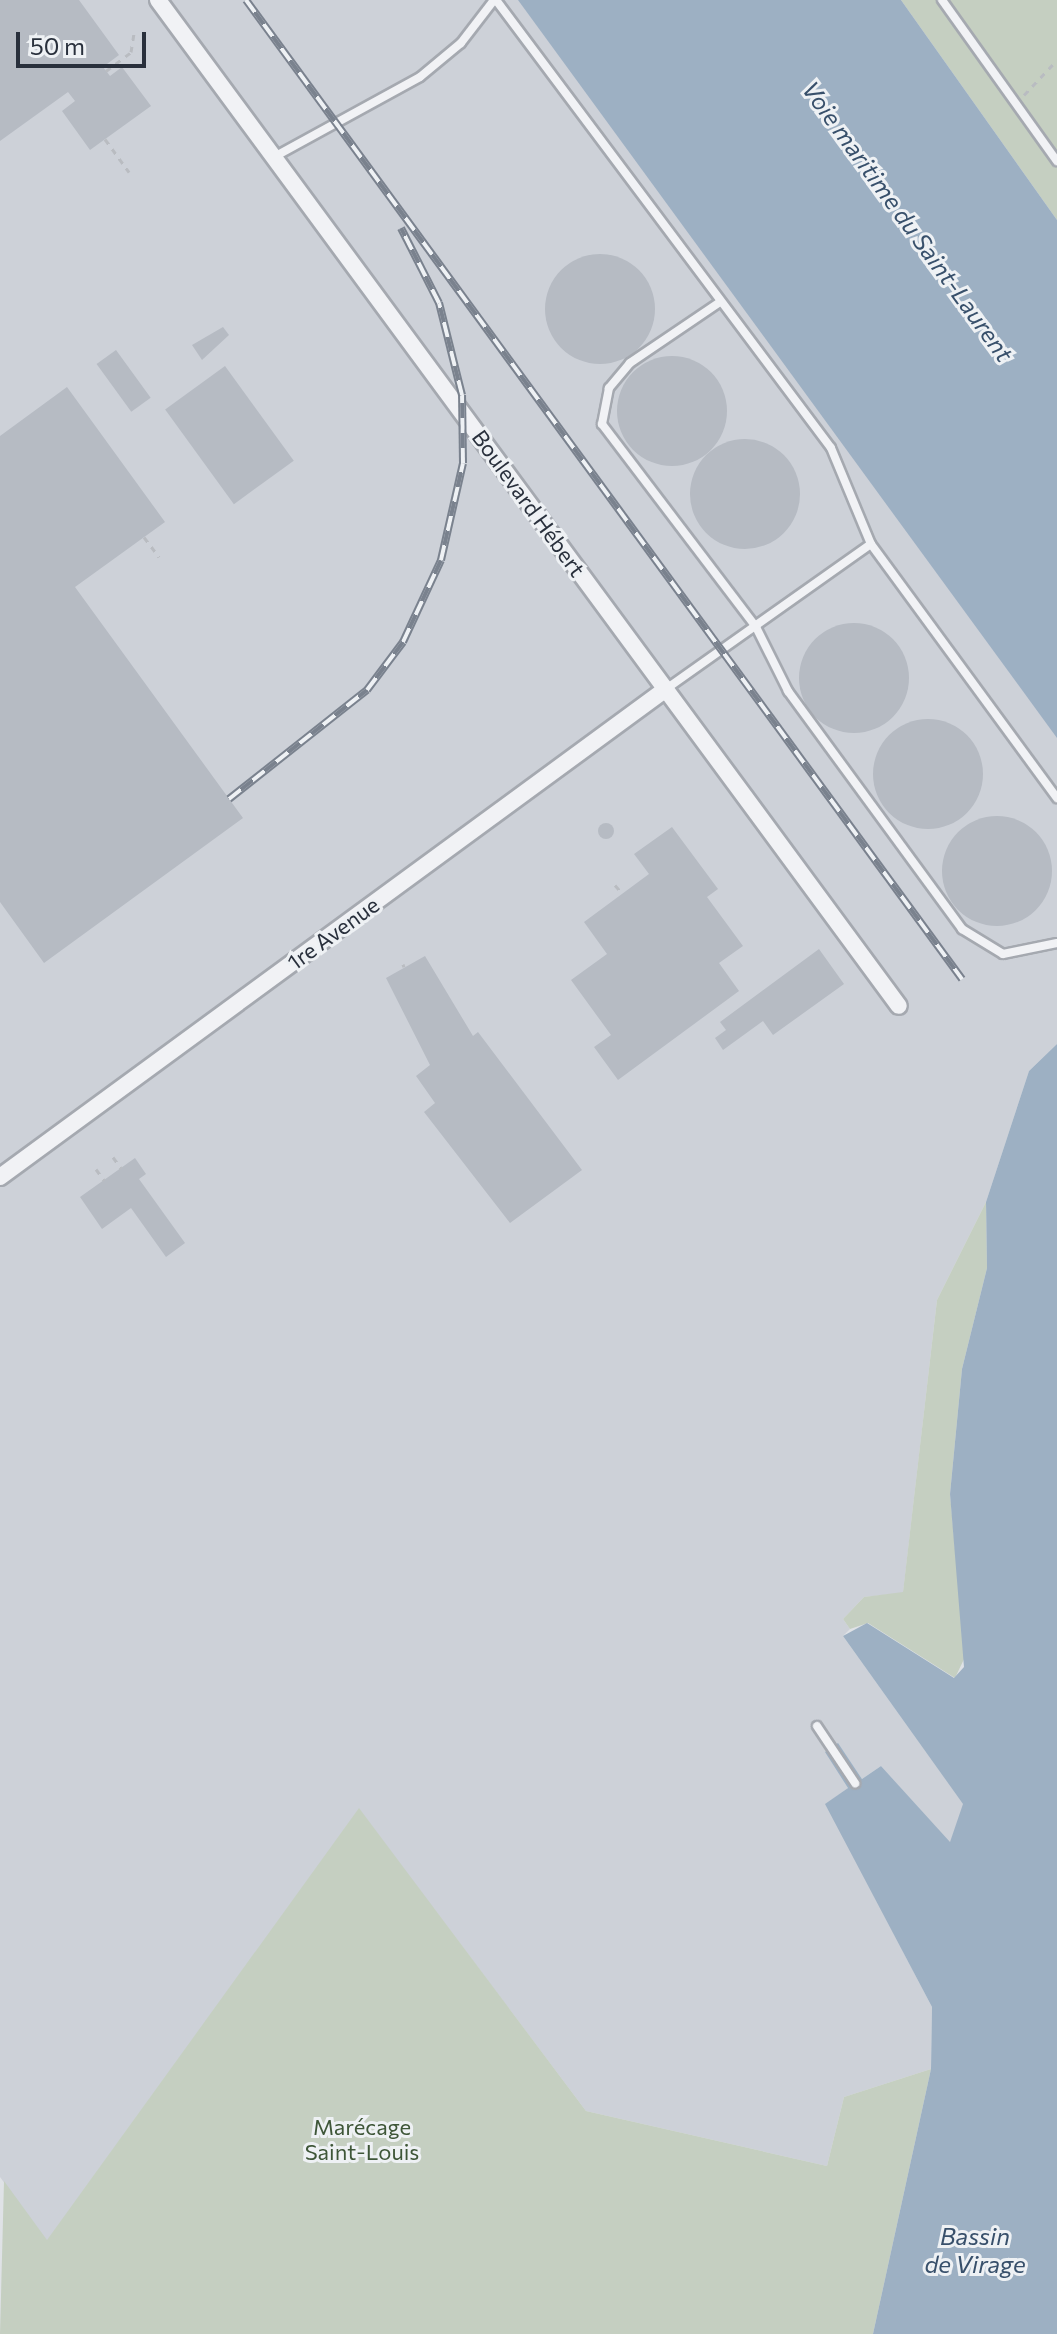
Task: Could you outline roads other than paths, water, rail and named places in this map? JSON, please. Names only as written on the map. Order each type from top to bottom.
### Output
[{"type":"street","name":"Boulevard Hébert","points":[[158,0],[899,1006]]},
{"type":"street","name":"1re Avenue","points":[[0,1177],[666,689]]},
{"type":"lane","points":[[274,157],[420,77],[461,43],[495,0],[831,448],[871,544],[1057,798]]},
{"type":"lane","points":[[942,0],[1057,161]]},
{"type":"lane","points":[[720,302],[630,363],[609,388],[602,424],[756,627],[788,691],[962,929],[1003,954],[1057,943]]},
{"type":"lane","points":[[666,689],[871,544]]},
{"type":"lane","points":[[817,1726],[855,1783]]},
{"type":"water","name":"Voie maritime du Saint-Laurent","points":[[518,0],[901,0],[1057,220],[1057,738]]},
{"type":"water","name":"Bassin de Virage","points":[[1057,1044],[1057,2334],[873,2334],[931,2069],[932,2007],[825,1804],[848,1788],[825,1752],[838,1743],[862,1779],[881,1766],[950,1842],[963,1804],[843,1636],[867,1623],[954,1678],[964,1667],[950,1494],[962,1369],[987,1268],[986,1202],[1029,1071]]},
{"type":"railway","points":[[246,0],[962,979]]},
{"type":"railway","points":[[229,799],[367,690],[403,642],[441,560],[463,463],[462,395],[439,303],[401,228]]},
{"type":"park label","name":"Marécage Saint-Louis","points":[[362,2138]]}]
